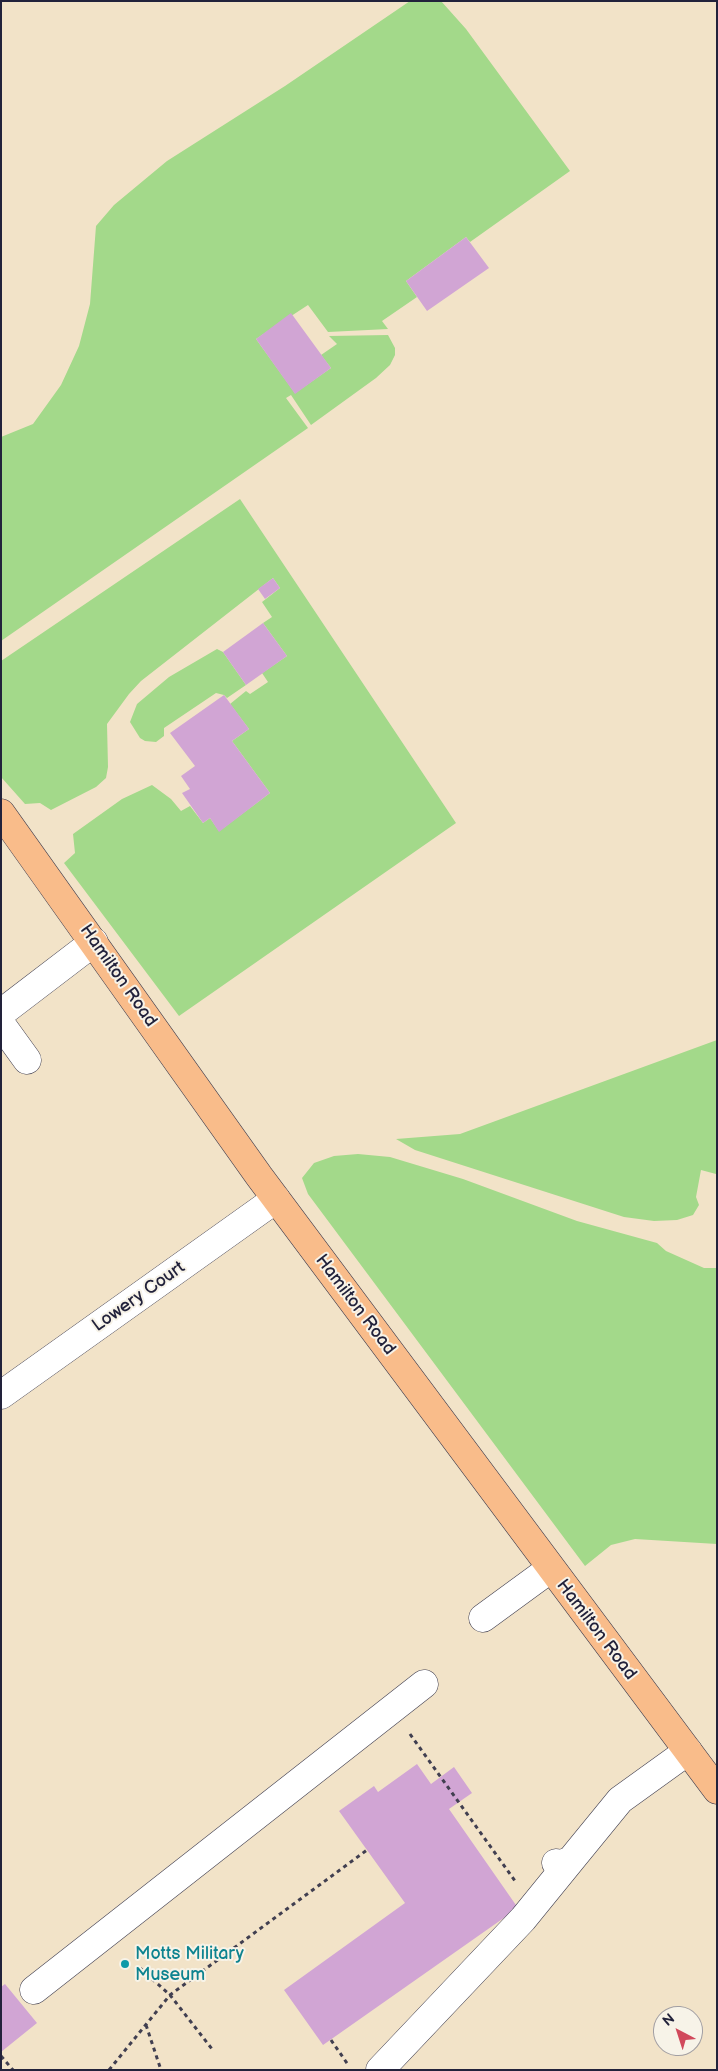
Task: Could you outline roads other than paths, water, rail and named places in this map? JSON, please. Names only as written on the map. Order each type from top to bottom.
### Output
[{"type":"main road","name":"Hamilton Road","points":[[1,813],[276,1199],[550,1569],[717,1790]]},
{"type":"street","points":[[1,1013],[94,942]]},
{"type":"street","points":[[1,1024],[27,1060]]},
{"type":"street","name":"Lowery Court","points":[[1,1395],[276,1199]]},
{"type":"street","points":[[483,1618],[550,1569]]},
{"type":"street","points":[[34,1990],[424,1684]]},
{"type":"street","points":[[380,2070],[523,1920],[564,1861],[620,1800],[688,1751]]},
{"type":"place","name":"Motts Military Museum","points":[[125,1964]]}]
